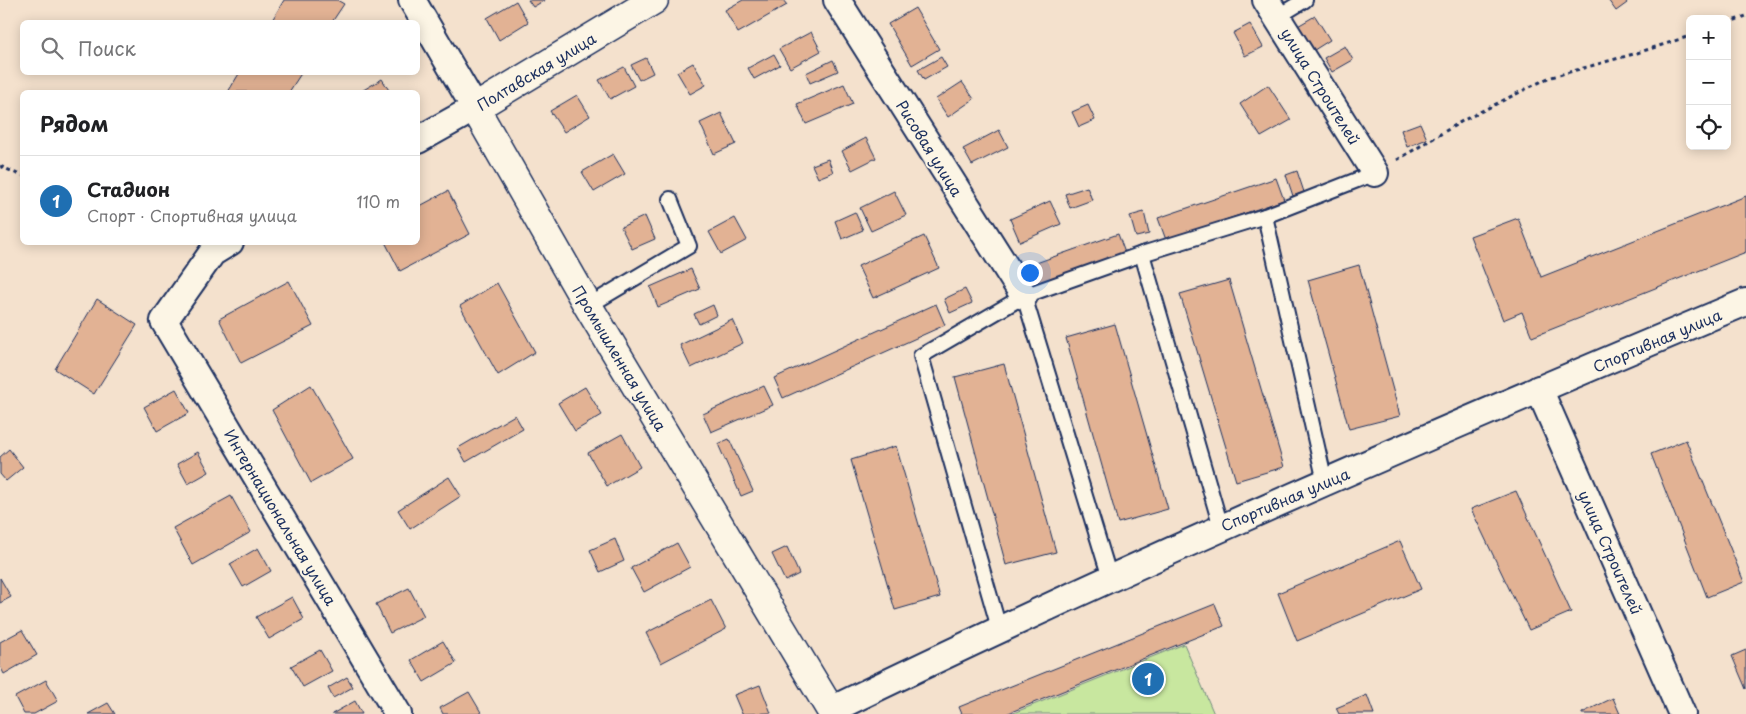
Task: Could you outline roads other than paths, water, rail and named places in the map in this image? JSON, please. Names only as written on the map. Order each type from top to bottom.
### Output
[{"type":"street","name":"Промышленная улица","points":[[412,0],[588,306],[832,712]]},
{"type":"street","name":"Полтавская улица","points":[[420,139],[475,108],[654,0]]},
{"type":"street","name":"Рисовая улица","points":[[836,0],[1024,296]]},
{"type":"street","name":"улица Строителей","points":[[1272,9],[1375,173]]},
{"type":"street","name":"Интернациональная улица","points":[[225,245],[212,253],[164,321],[398,714]]},
{"type":"street","name":"Спортивная улица","points":[[832,712],[999,628],[1220,527],[1746,302]]},
{"type":"street","name":"улица Строителей","points":[[1539,389],[1682,714]]},
{"type":"lane","points":[[1272,9],[1305,0]]},
{"type":"lane","points":[[999,628],[921,356],[1024,296],[1142,254],[1265,216],[1375,173]]},
{"type":"lane","points":[[588,306],[689,246],[670,199]]},
{"type":"lane","points":[[1265,216],[1326,482]]},
{"type":"lane","points":[[1142,254],[1220,527]]},
{"type":"lane","points":[[1024,296],[1110,578]]},
{"type":"place","name":"Стадион","points":[[1148,679]]}]
